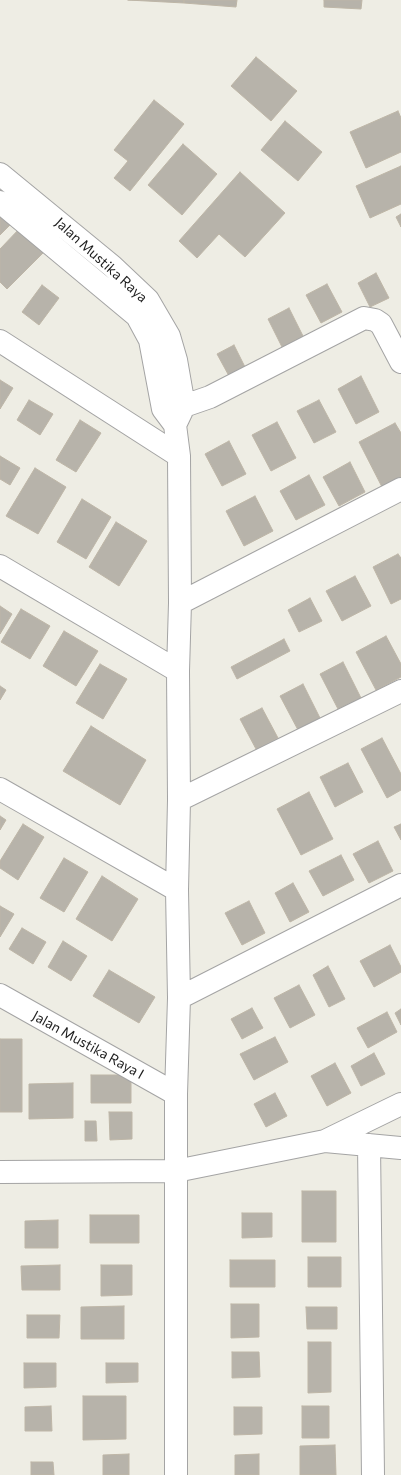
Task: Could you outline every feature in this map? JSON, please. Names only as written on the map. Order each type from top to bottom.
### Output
[{"type":"street","name":"Jalan Mustika Raya","points":[[0,174],[112,266],[148,300],[169,336],[176,360],[174,413]]},
{"type":"street","name":"Jalan Mustika Raya","points":[[0,202],[137,316],[150,340],[174,413]]},
{"type":"street","points":[[176,1475],[176,1094],[179,998],[177,890],[179,800],[178,671],[180,603],[178,456],[174,413],[210,397],[364,318],[374,320],[381,324],[401,362]]},
{"type":"street","points":[[0,341],[178,456]]},
{"type":"street","points":[[180,603],[401,489]]},
{"type":"street","points":[[0,566],[178,671]]},
{"type":"street","points":[[179,800],[401,691]]},
{"type":"street","points":[[0,789],[177,890]]},
{"type":"street","points":[[179,998],[401,885]]},
{"type":"street","name":"Jalan Mustika Raya I","points":[[0,995],[176,1094]]},
{"type":"street","points":[[0,1172],[176,1171],[324,1141],[401,1104]]},
{"type":"street","points":[[324,1141],[401,1148]]},
{"type":"street","points":[[369,1145],[373,1475]]},
{"type":"building","points":[[128,0],[184,0],[184,3]]},
{"type":"building","points":[[184,0],[237,0],[236,7],[184,3]]},
{"type":"building","points":[[324,0],[362,0],[361,9],[324,7]]},
{"type":"building","points":[[256,57],[297,91],[271,121],[231,86]]},
{"type":"building","points":[[154,100],[184,124],[130,191],[114,178],[128,161],[114,150]]},
{"type":"building","points":[[398,111],[401,118],[401,152],[366,168],[350,132]]},
{"type":"building","points":[[285,121],[322,152],[298,181],[261,150]]},
{"type":"building","points":[[183,144],[217,174],[182,215],[148,185]]},
{"type":"building","points":[[401,166],[401,204],[370,218],[356,186]]},
{"type":"building","points":[[240,172],[285,213],[245,257],[219,234],[197,258],[179,241]]},
{"type":"building","points":[[0,213],[11,224],[0,235]]},
{"type":"building","points":[[401,214],[401,227],[396,217]]},
{"type":"building","points":[[21,227],[45,251],[7,289],[0,282],[0,249]]},
{"type":"building","points":[[376,273],[389,298],[370,307],[358,283]]},
{"type":"building","points":[[327,284],[342,312],[321,323],[306,295]]},
{"type":"building","points":[[42,285],[59,298],[39,325],[22,312]]},
{"type":"building","points":[[289,308],[303,336],[282,347],[268,319]]},
{"type":"building","points":[[234,345],[245,367],[229,376],[217,354]]},
{"type":"building","points":[[361,376],[379,412],[356,424],[338,389]]},
{"type":"building","points":[[0,380],[13,388],[0,409]]},
{"type":"building","points":[[29,400],[53,414],[40,435],[17,420]]},
{"type":"building","points":[[319,400],[336,432],[314,443],[297,411]]},
{"type":"building","points":[[80,420],[101,433],[76,472],[56,460]]},
{"type":"building","points":[[277,422],[296,458],[271,471],[252,435]]},
{"type":"building","points":[[395,423],[401,433],[401,477],[382,487],[359,442]]},
{"type":"building","points":[[229,441],[246,474],[222,486],[205,454]]},
{"type":"building","points":[[0,456],[20,468],[10,485],[0,479]]},
{"type":"building","points":[[350,462],[365,492],[339,506],[323,477]]},
{"type":"building","points":[[35,468],[66,487],[38,534],[6,516]]},
{"type":"building","points":[[309,475],[325,505],[296,520],[280,491]]},
{"type":"building","points":[[255,496],[273,531],[244,546],[226,511]]},
{"type":"building","points":[[82,499],[111,517],[86,559],[57,542]]},
{"type":"building","points":[[116,522],[147,541],[119,586],[89,567]]},
{"type":"building","points":[[398,554],[401,558],[401,599],[391,604],[373,567]]},
{"type":"building","points":[[355,576],[371,606],[342,621],[326,591]]},
{"type":"building","points":[[310,598],[322,621],[299,632],[288,610]]},
{"type":"building","points":[[0,606],[12,614],[0,634]]},
{"type":"building","points":[[21,609],[50,626],[30,659],[1,642]]},
{"type":"building","points":[[64,631],[98,651],[76,686],[43,666]]},
{"type":"building","points":[[386,636],[401,664],[401,677],[376,690],[356,652]]},
{"type":"building","points":[[284,639],[290,651],[237,679],[231,667]]},
{"type":"building","points":[[343,662],[361,698],[338,709],[320,674]]},
{"type":"building","points":[[100,664],[127,679],[103,719],[76,703]]},
{"type":"building","points":[[303,684],[320,718],[298,730],[280,696]]},
{"type":"building","points":[[0,686],[6,690],[0,700]]},
{"type":"building","points":[[262,708],[278,738],[256,749],[240,719]]},
{"type":"building","points":[[91,726],[146,760],[120,805],[63,771]]},
{"type":"building","points":[[382,738],[401,774],[401,790],[387,798],[361,749]]},
{"type":"building","points":[[348,763],[363,792],[335,807],[320,777]]},
{"type":"building","points":[[309,792],[333,839],[301,855],[277,809]]},
{"type":"building","points":[[0,816],[6,820],[0,830]]},
{"type":"building","points":[[23,824],[44,837],[18,880],[0,868],[0,861]]},
{"type":"building","points":[[401,824],[401,840],[394,827]]},
{"type":"building","points":[[378,841],[393,871],[369,883],[353,854]]},
{"type":"building","points":[[341,855],[354,880],[323,896],[309,871]]},
{"type":"building","points":[[64,858],[88,872],[64,912],[40,898]]},
{"type":"building","points":[[102,876],[138,899],[112,941],[76,919]]},
{"type":"building","points":[[293,883],[309,912],[290,922],[275,893]]},
{"type":"building","points":[[249,901],[265,933],[242,945],[225,913]]},
{"type":"building","points":[[0,906],[14,914],[0,937]]},
{"type":"building","points":[[22,928],[46,942],[33,964],[9,949]]},
{"type":"building","points":[[63,941],[87,956],[71,981],[48,967]]},
{"type":"building","points":[[390,945],[401,967],[401,972],[374,987],[360,961]]},
{"type":"building","points":[[328,966],[345,999],[329,1007],[313,975]]},
{"type":"building","points":[[109,970],[155,997],[139,1023],[93,996]]},
{"type":"building","points":[[299,985],[315,1015],[290,1028],[274,998]]},
{"type":"building","points":[[252,1008],[263,1028],[242,1039],[231,1019]]},
{"type":"building","points":[[401,1009],[401,1025],[395,1013]]},
{"type":"building","points":[[387,1012],[397,1032],[368,1048],[357,1028]]},
{"type":"building","points":[[275,1037],[288,1062],[254,1080],[240,1054]]},
{"type":"building","points":[[0,1039],[22,1039],[22,1112],[0,1112]]},
{"type":"building","points":[[374,1053],[385,1074],[361,1086],[351,1066]]},
{"type":"building","points":[[335,1063],[351,1093],[327,1106],[311,1076]]},
{"type":"building","points":[[91,1075],[131,1075],[131,1103],[91,1103]]},
{"type":"building","points":[[73,1083],[73,1118],[29,1119],[29,1084]]},
{"type":"building","points":[[275,1093],[287,1116],[266,1127],[254,1104]]},
{"type":"building","points":[[109,1112],[132,1112],[132,1139],[110,1140]]},
{"type":"building","points":[[85,1121],[96,1121],[97,1141],[85,1141]]},
{"type":"building","points":[[302,1191],[336,1191],[336,1242],[302,1242]]},
{"type":"building","points":[[242,1213],[272,1213],[272,1237],[242,1238]]},
{"type":"building","points":[[90,1215],[139,1215],[139,1243],[90,1243]]},
{"type":"building","points":[[58,1220],[58,1248],[25,1248],[25,1221]]},
{"type":"building","points":[[308,1257],[341,1257],[341,1287],[308,1287]]},
{"type":"building","points":[[230,1260],[275,1260],[275,1287],[230,1287]]},
{"type":"building","points":[[60,1265],[60,1290],[22,1290],[21,1266]]},
{"type":"building","points":[[101,1265],[132,1265],[132,1295],[101,1296]]},
{"type":"building","points":[[231,1304],[259,1304],[259,1337],[231,1338]]},
{"type":"building","points":[[124,1306],[124,1339],[81,1339],[81,1307]]},
{"type":"building","points":[[306,1307],[337,1307],[337,1329],[307,1329]]},
{"type":"building","points":[[27,1315],[60,1315],[59,1338],[27,1338]]},
{"type":"building","points":[[308,1342],[331,1342],[331,1392],[308,1393]]},
{"type":"building","points":[[232,1352],[259,1352],[260,1377],[232,1378]]},
{"type":"building","points":[[24,1363],[56,1363],[56,1387],[24,1388]]},
{"type":"building","points":[[106,1363],[138,1363],[138,1382],[106,1383]]},
{"type":"building","points":[[83,1396],[126,1396],[126,1439],[83,1440]]},
{"type":"building","points":[[51,1406],[52,1431],[25,1431],[25,1407]]},
{"type":"building","points":[[302,1406],[329,1406],[329,1438],[302,1438]]},
{"type":"building","points":[[234,1407],[262,1407],[262,1434],[234,1435]]},
{"type":"building","points":[[335,1445],[336,1475],[300,1475],[300,1446]]},
{"type":"building","points":[[129,1454],[129,1475],[103,1475],[103,1455]]},
{"type":"building","points":[[259,1454],[259,1475],[235,1475],[235,1455]]},
{"type":"building","points":[[31,1462],[53,1462],[54,1475],[31,1475]]}]
